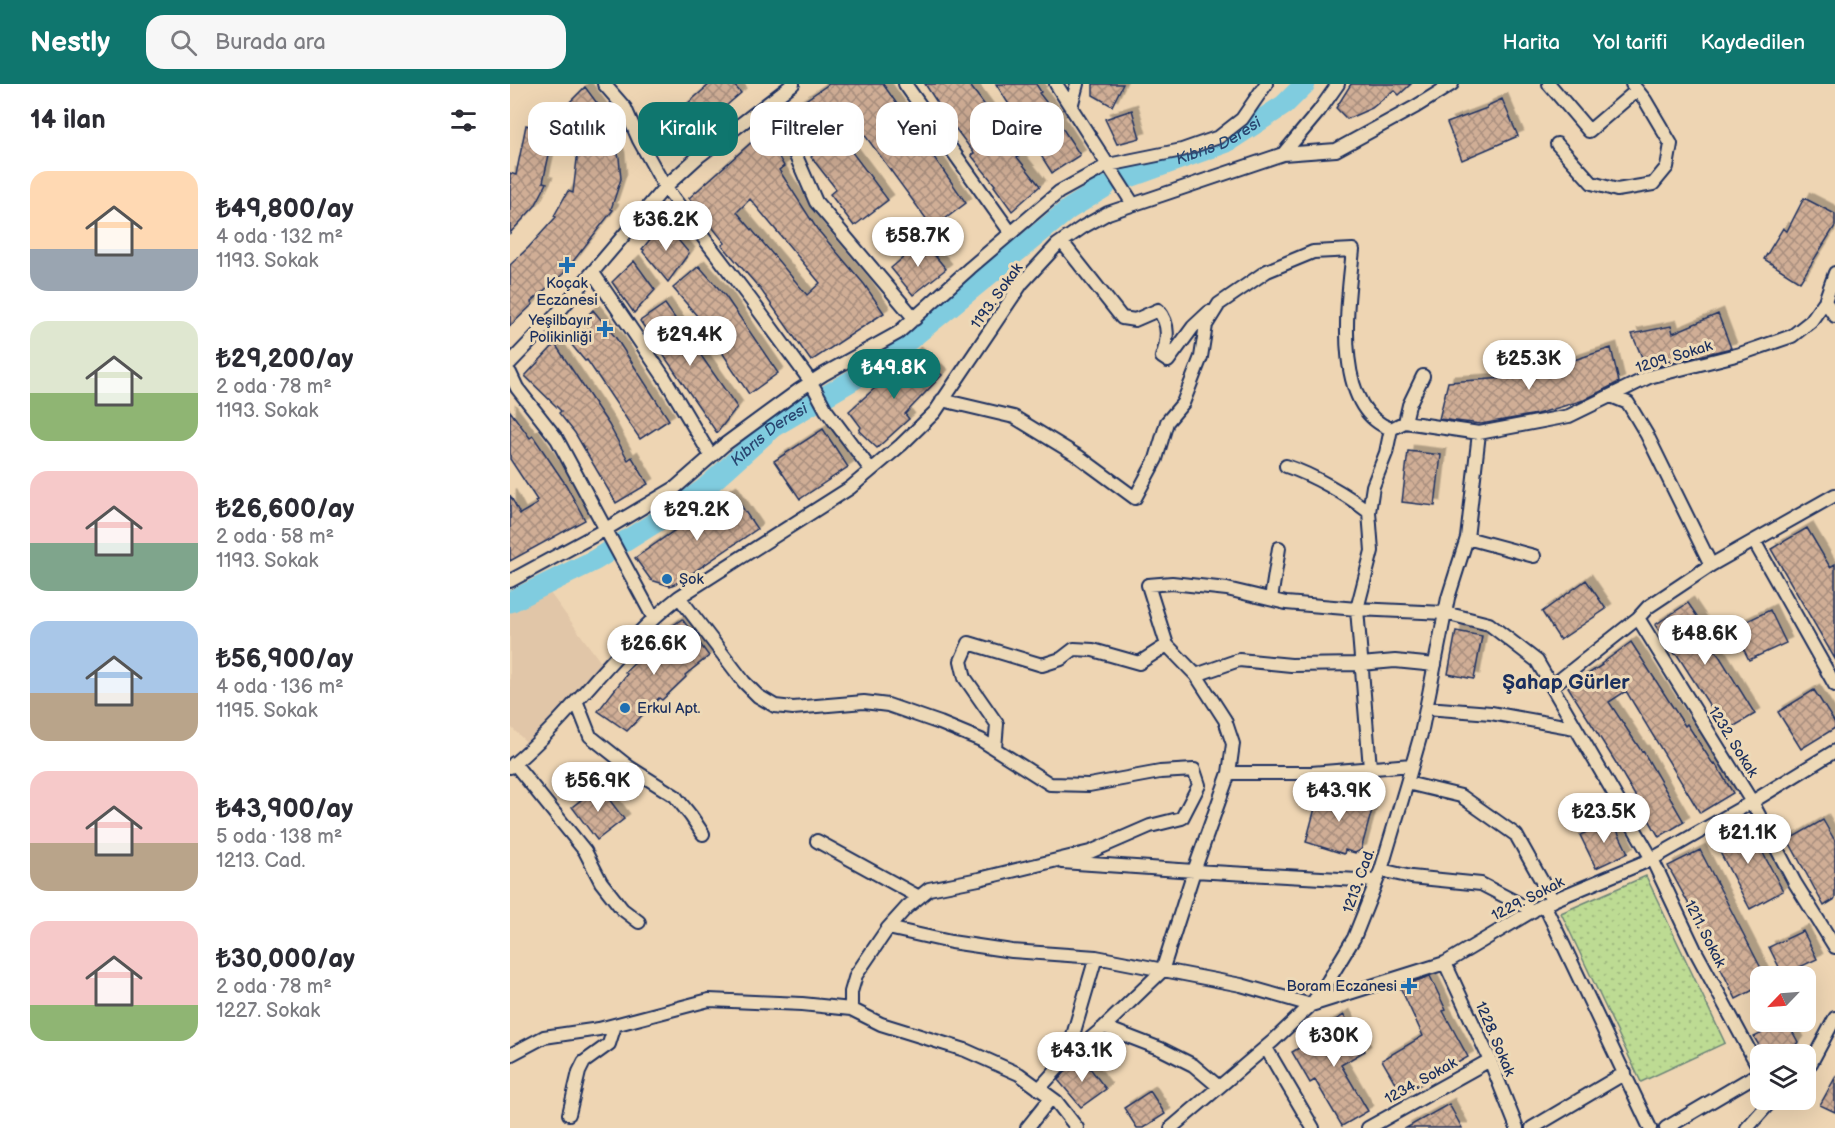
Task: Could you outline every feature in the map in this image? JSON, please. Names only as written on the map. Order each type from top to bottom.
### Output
[{"type":"street","points":[[604,84],[625,108],[664,187],[713,248],[812,383],[826,410],[871,470]]},
{"type":"street","points":[[510,363],[593,273],[664,187],[793,84]]},
{"type":"street","points":[[905,84],[1011,233]]},
{"type":"street","points":[[1056,84],[1133,204]]},
{"type":"street","points":[[1071,106],[1077,84]]},
{"type":"street","points":[[510,581],[606,529],[675,488],[724,445],[812,383],[898,333],[1059,192],[1108,165],[1182,150],[1219,137],[1242,119],[1266,84]]},
{"type":"street","points":[[1283,154],[1338,84]]},
{"type":"street","name":"1193. Sokak","points":[[512,765],[577,703],[653,617],[679,597],[850,488],[921,426],[935,412],[1022,283],[1062,242],[1108,213],[1133,204],[1283,154],[1336,150],[1415,108],[1452,84]]},
{"type":"street","points":[[1550,84],[1588,131],[1635,87],[1671,144],[1667,167],[1653,184],[1617,190],[1592,183],[1557,144]]},
{"type":"street","points":[[772,101],[816,202],[915,319]]},
{"type":"street","points":[[1062,242],[1122,318],[1135,320],[1158,310],[1165,319],[1167,328],[1166,346],[1162,357],[1168,360],[1193,327],[1219,304],[1267,272],[1313,252],[1353,250],[1347,307],[1348,352],[1353,386],[1361,404],[1381,425],[1391,429],[1405,422],[1408,405],[1423,376]]},
{"type":"street","points":[[593,273],[664,377],[711,456]]},
{"type":"street","name":"1209. Sokak","points":[[1405,422],[1479,433],[1569,416],[1649,377],[1740,354],[1792,336],[1811,321],[1825,301],[1835,273]]},
{"type":"street","points":[[1825,301],[1835,316]]},
{"type":"street","points":[[942,400],[1014,417],[1078,456],[1135,498],[1156,459],[1167,422],[1183,403],[1202,357],[1206,325],[1219,304]]},
{"type":"street","points":[[510,373],[518,388],[557,440],[653,617]]},
{"type":"street","points":[[1611,396],[1628,403],[1690,520],[1711,565]]},
{"type":"street","points":[[1370,768],[1357,609],[1372,551],[1369,512],[1373,486],[1386,453],[1391,429]]},
{"type":"street","name":"1213. Cad.","points":[[1171,1128],[1266,1048],[1311,1005],[1354,938],[1378,876],[1412,765],[1445,613],[1467,538],[1479,433]]},
{"type":"street","points":[[1286,466],[1299,471],[1369,512]]},
{"type":"street","points":[[1552,686],[1638,618],[1648,607],[1711,565],[1835,495]]},
{"type":"street","points":[[1467,538],[1534,556]]},
{"type":"street","points":[[1754,541],[1835,684]]},
{"type":"street","points":[[1271,599],[1279,548]]},
{"type":"street","name":"1211. Sokak","points":[[1167,645],[1148,585],[1172,583],[1227,590],[1286,603],[1445,613],[1489,624],[1537,662],[1552,686],[1652,860],[1695,950],[1750,1052]]},
{"type":"street","points":[[679,597],[744,682],[758,696],[775,706],[793,708],[864,702],[888,705],[940,723],[995,748],[1020,767],[1050,784],[1089,785],[1160,772],[1194,770],[1199,785],[1182,818],[1150,826],[1090,852],[929,889],[907,907],[888,928],[856,975],[851,992],[851,1009]]},
{"type":"street","name":"1232. Sokak","points":[[1638,618],[1752,802],[1795,883],[1835,947]]},
{"type":"street","points":[[995,748],[997,724],[965,678],[961,661],[969,643],[1042,665],[1061,659],[1074,649],[1093,650],[1139,663],[1167,645],[1196,675],[1225,720],[1233,744],[1229,773],[1162,971],[1104,1027],[1066,1059],[1039,1089]]},
{"type":"street","points":[[1196,675],[1239,660],[1291,665],[1395,661],[1435,665]]},
{"type":"street","points":[[577,703],[590,736],[629,767],[675,796],[703,834]]},
{"type":"street","points":[[1426,708],[1491,713],[1575,728]]},
{"type":"street","name":"1229. Sokak","points":[[1311,1005],[1445,963],[1543,905],[1652,860],[1835,751]]},
{"type":"street","points":[[512,765],[585,851],[601,882],[622,909],[639,922]]},
{"type":"street","points":[[1229,773],[1311,773],[1412,765]]},
{"type":"street","points":[[1407,783],[1461,796],[1516,835],[1543,905],[1650,1128]]},
{"type":"street","points":[[817,841],[919,897]]},
{"type":"street","points":[[1052,861],[1194,872],[1411,877],[1481,884],[1543,905]]},
{"type":"street","points":[[888,928],[971,945],[1096,957],[1241,985],[1311,1005]]},
{"type":"street","points":[[1066,1059],[1096,957]]},
{"type":"street","name":"1228. Sokak","points":[[1445,963],[1490,1060],[1517,1128]]},
{"type":"street","points":[[510,1055],[544,1037],[615,1025],[709,1000],[802,1004],[851,1009],[881,1024],[965,1050],[1019,1074],[1056,1101],[1077,1128]]},
{"type":"street","points":[[1816,1054],[1835,1018]]},
{"type":"street","points":[[569,1114],[579,1072],[584,1062],[609,1044],[615,1025]]},
{"type":"street","points":[[1104,1027],[1161,1049],[1192,1065],[1219,1088]]},
{"type":"street","points":[[1266,1048],[1313,1128]]},
{"type":"street","name":"1234. Sokak","points":[[1368,1128],[1490,1060]]},
{"type":"street","points":[[1532,1128],[1625,1073]]},
{"type":"street","points":[[1666,1128],[1750,1078]]},
{"type":"street","points":[[1027,1128],[1051,1098]]},
{"type":"street","points":[[1747,1128],[1763,1110]]},
{"type":"shaded area","points":[[550,593],[602,664],[527,743],[510,726],[510,611]]},
{"type":"green space","points":[[1646,876],[1725,1043],[1641,1082],[1561,913]]},
{"type":"building","points":[[710,84],[733,84],[741,93],[731,102],[689,102]]},
{"type":"building","points":[[829,84],[883,84],[896,102],[876,102],[876,150],[864,134],[864,102],[803,102]]},
{"type":"building","points":[[925,84],[969,84],[982,102],[970,102],[970,148],[958,132],[958,102],[937,102]]},
{"type":"building","points":[[996,84],[1036,84],[1046,102],[1007,102]]},
{"type":"building","points":[[1093,84],[1123,84],[1112,106],[1093,95]]},
{"type":"building","points":[[1351,84],[1411,84],[1399,95],[1394,90],[1372,108],[1347,119],[1336,108]]},
{"type":"building","points":[[585,87],[596,102],[570,102]]},
{"type":"building","points":[[1502,99],[1518,136],[1462,160],[1447,123],[1487,108]]},
{"type":"building","points":[[1132,110],[1140,138],[1117,144],[1105,119]]},
{"type":"building","points":[[526,125],[528,126],[528,156],[549,156],[543,182],[547,183],[535,206],[510,233],[510,173],[516,175]]},
{"type":"building","points":[[1064,131],[1080,155],[1052,173],[1041,156],[1064,156]]},
{"type":"building","points":[[750,144],[750,156],[778,156],[784,166],[779,170],[817,229],[864,284],[884,313],[811,361],[761,290],[722,245],[725,243],[689,198]],"holes":[[[750,199],[820,283],[807,295],[737,212]]]},
{"type":"building","points":[[576,156],[618,156],[621,179],[611,209],[613,210],[564,273],[531,302],[533,304],[510,326],[510,265],[556,217],[554,216],[568,191],[573,193]]},
{"type":"building","points":[[855,156],[888,200],[854,226],[830,194],[836,189],[811,157]]},
{"type":"building","points":[[880,156],[933,156],[966,203],[933,228]]},
{"type":"building","points":[[972,156],[1019,156],[1017,157],[1040,186],[1012,211]]},
{"type":"building","points":[[1804,198],[1835,214],[1835,226],[1800,282],[1764,259],[1783,228],[1787,231]]},
{"type":"building","points":[[664,223],[689,253],[668,282],[642,249]]},
{"type":"building","points":[[923,241],[946,269],[913,295],[891,268]]},
{"type":"building","points":[[634,261],[655,290],[634,313],[612,282]]},
{"type":"building","points":[[699,266],[726,297],[778,373],[749,394],[704,324],[673,288]]},
{"type":"building","points":[[665,304],[737,407],[717,433],[640,321]]},
{"type":"building","points":[[593,310],[616,338],[669,420],[640,439],[587,360],[585,361],[566,338]]},
{"type":"building","points":[[1718,314],[1731,348],[1647,369],[1632,334],[1671,326],[1673,333]]},
{"type":"building","points":[[555,344],[609,425],[628,460],[632,457],[648,484],[616,503],[575,433],[559,413],[561,411],[525,376]]},
{"type":"building","points":[[1611,348],[1619,382],[1584,400],[1537,414],[1481,424],[1439,419],[1448,382],[1506,378],[1539,368],[1540,371]]},
{"type":"building","points":[[916,352],[942,375],[905,414],[909,419],[877,448],[859,431],[861,427],[849,411]]},
{"type":"building","points":[[510,411],[530,438],[533,436],[566,485],[585,520],[510,561],[510,495],[520,514],[537,504],[535,501],[537,500],[510,459]]},
{"type":"building","points":[[823,429],[848,467],[800,499],[774,461]]},
{"type":"building","points":[[1408,451],[1441,455],[1435,506],[1402,502]]},
{"type":"building","points":[[731,491],[757,529],[679,582],[670,586],[651,580],[635,558]]},
{"type":"building","points":[[1807,528],[1830,567],[1835,564],[1835,659],[1771,549]]},
{"type":"building","points":[[1586,580],[1606,609],[1560,640],[1542,612]]},
{"type":"building","points":[[1688,603],[1708,632],[1705,633],[1755,714],[1726,731],[1676,653],[1655,625]]},
{"type":"building","points":[[1770,610],[1786,643],[1749,660],[1733,628]]},
{"type":"building","points":[[682,619],[709,656],[685,675],[686,677],[662,700],[659,698],[627,731],[598,711],[627,674],[625,672],[666,634],[665,631]]},
{"type":"building","points":[[1456,631],[1482,636],[1474,679],[1448,674]]},
{"type":"building","points":[[1631,642],[1685,726],[1687,724],[1713,764],[1715,763],[1733,793],[1700,813],[1626,691],[1609,702],[1643,751],[1684,822],[1659,837],[1568,687],[1602,665]]},
{"type":"building","points":[[1814,690],[1835,723],[1835,728],[1801,749],[1778,712]]},
{"type":"building","points":[[599,786],[624,819],[597,840],[572,807]]},
{"type":"building","points":[[1320,789],[1373,806],[1361,850],[1355,853],[1345,850],[1344,854],[1306,842]]},
{"type":"building","points":[[1612,820],[1628,853],[1596,868],[1580,835]]},
{"type":"building","points":[[1823,820],[1835,841],[1835,899],[1824,906],[1788,840]]},
{"type":"building","points":[[1746,821],[1783,891],[1750,909],[1713,839]]},
{"type":"building","points":[[1700,850],[1760,966],[1750,966],[1750,992],[1736,999],[1717,961],[1719,960],[1668,866]]},
{"type":"building","points":[[1803,931],[1817,959],[1802,966],[1778,966],[1769,947]]},
{"type":"building","points":[[1430,976],[1446,1010],[1443,1011],[1468,1057],[1402,1095],[1382,1060],[1423,1036],[1400,987]]},
{"type":"building","points":[[1344,1015],[1365,1051],[1341,1065],[1368,1111],[1342,1126],[1315,1080],[1310,1083],[1292,1052],[1325,1032],[1322,1028]]},
{"type":"building","points":[[1764,1032],[1792,1032],[1798,1042],[1796,1044],[1758,1044],[1754,1037]]},
{"type":"building","points":[[1083,1059],[1106,1089],[1081,1107],[1058,1080],[1069,1068]]},
{"type":"building","points":[[1835,1078],[1835,1112],[1820,1105]]},
{"type":"building","points":[[1150,1091],[1165,1114],[1143,1128],[1137,1128],[1124,1108]]},
{"type":"building","points":[[1449,1104],[1462,1128],[1406,1128]]},
{"type":"waterway","name":"Kıbrıs Deresi","points":[[1121,180],[1227,142],[1284,105],[1305,84]]},
{"type":"waterway","name":"Kıbrıs Deresi","points":[[510,602],[595,560],[664,517],[704,489],[773,427],[880,364],[1069,209],[1105,187]]},
{"type":"place","name":"Koçak Eczanesi","points":[[567,265]]},
{"type":"place","name":"Yeşilbayır Polikinliği","points":[[605,329]]},
{"type":"place","name":"Şok","points":[[667,579]]},
{"type":"place","name":"Erkul Apt.","points":[[625,708]]},
{"type":"place","name":"Boram Eczanesi","points":[[1409,986]]},
{"type":"district","name":"Şahap Gürler","points":[[1566,682]]}]
